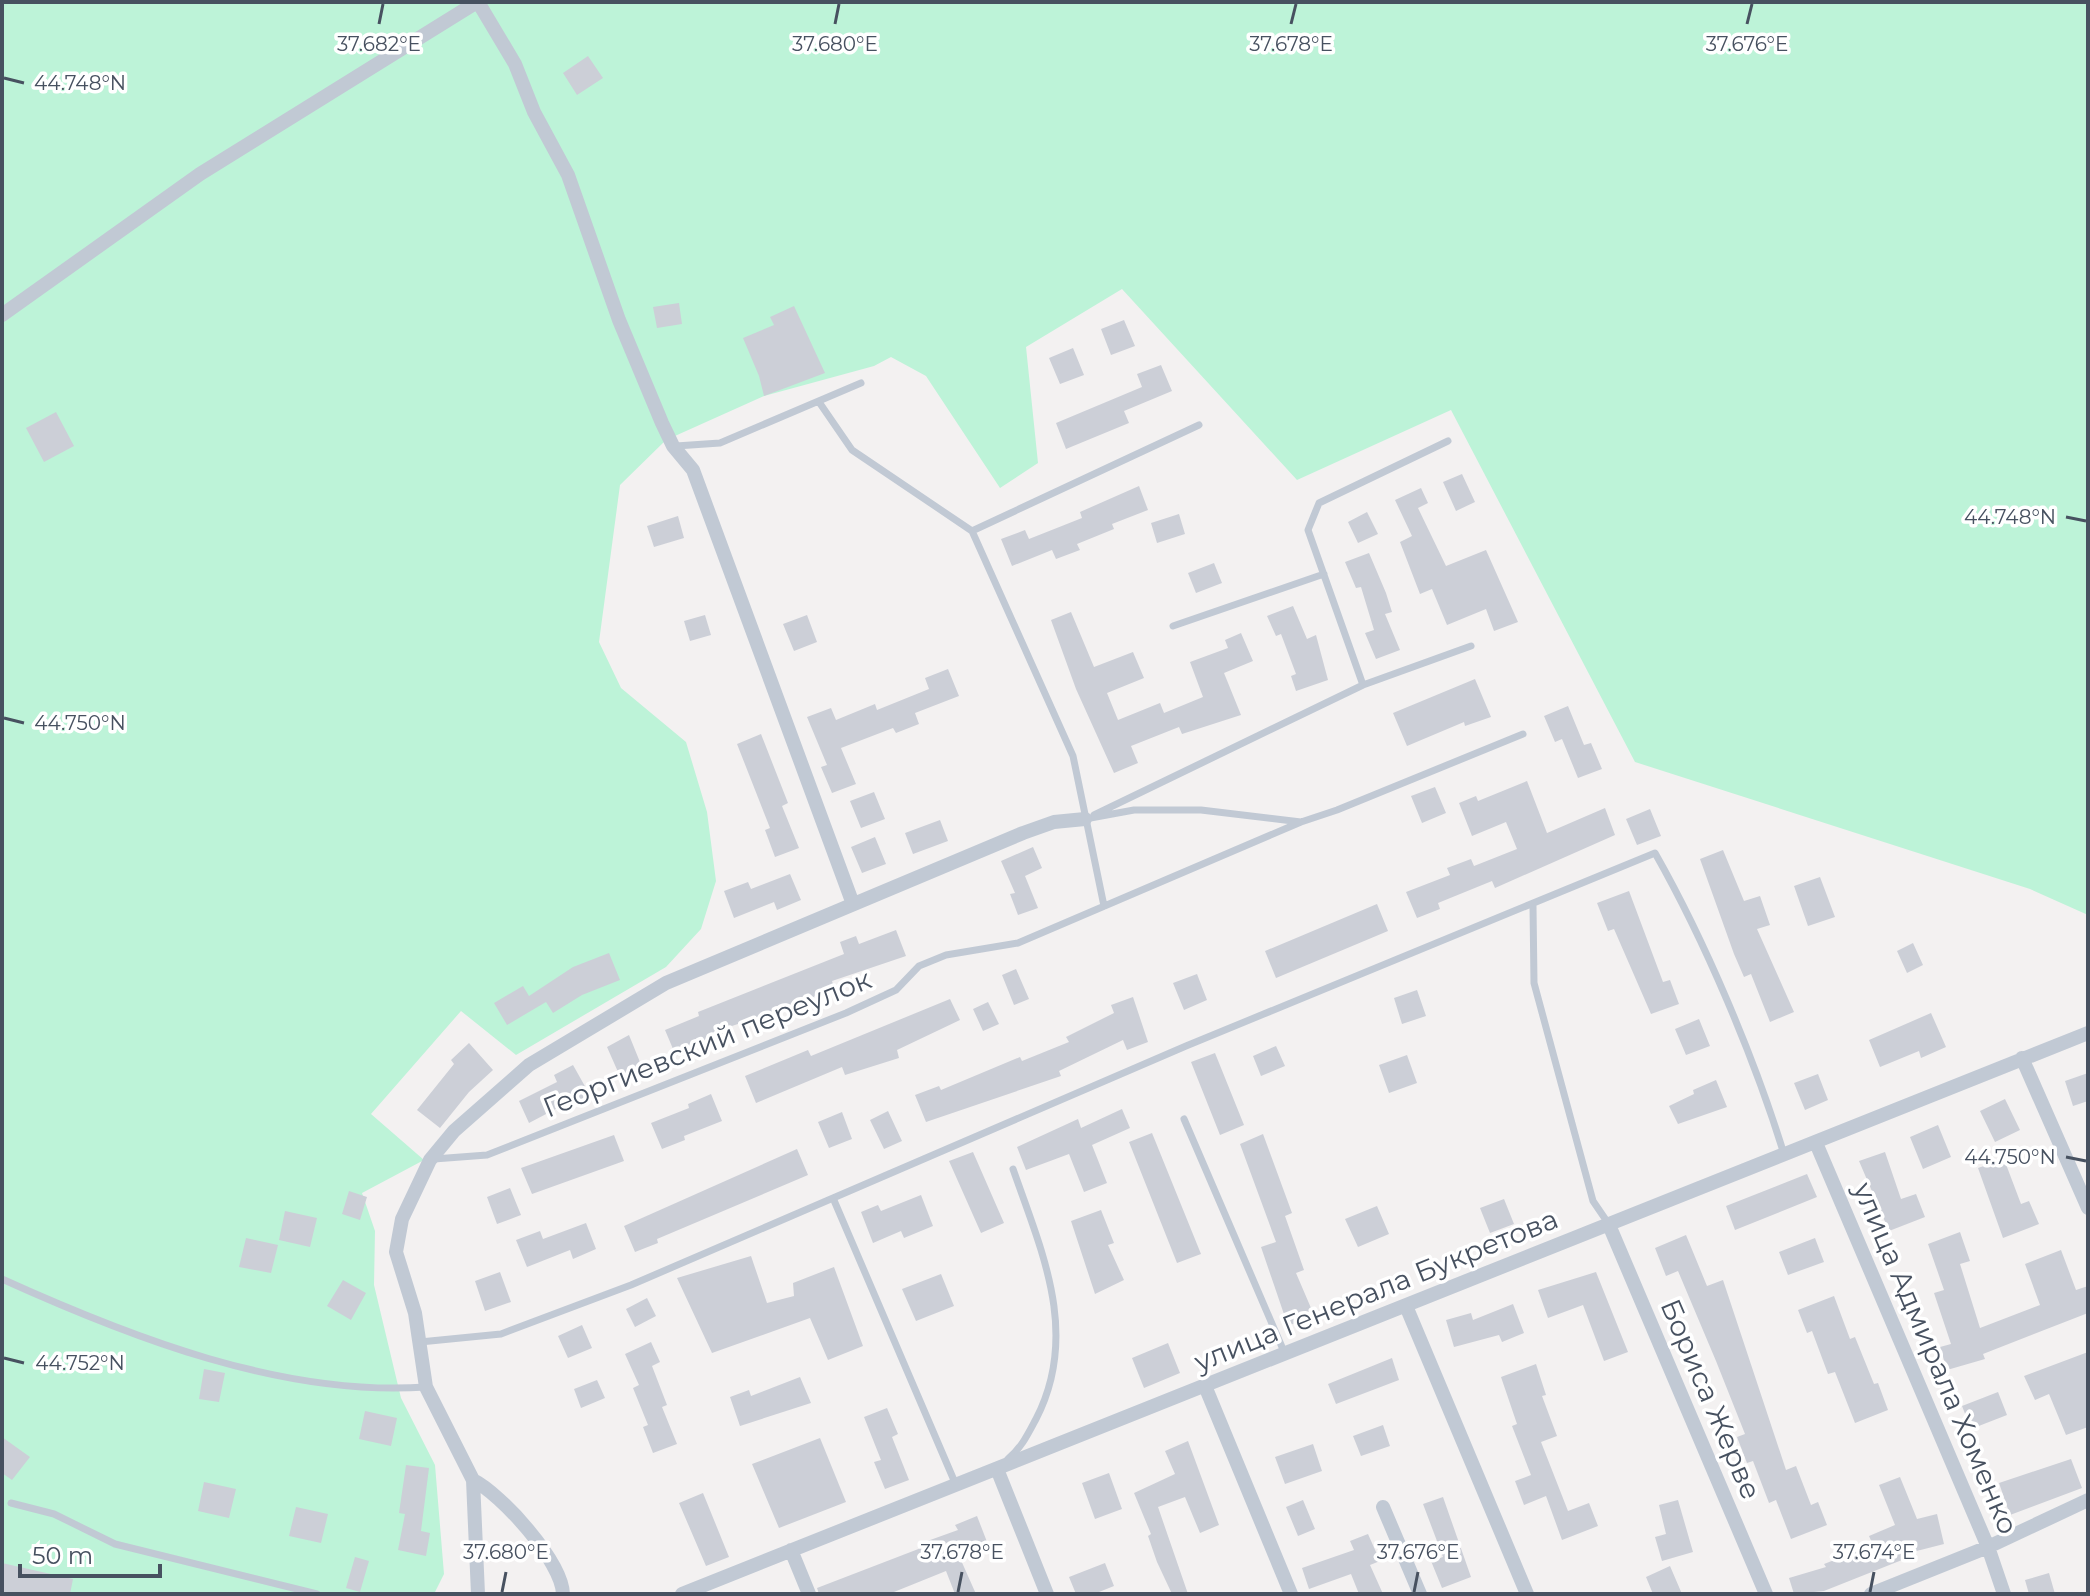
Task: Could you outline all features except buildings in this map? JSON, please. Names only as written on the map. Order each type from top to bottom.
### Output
[{"type":"street","points":[[2,315],[200,174],[477,2],[515,64],[534,112],[568,175],[619,320],[673,446],[693,470],[853,904]]},
{"type":"street","points":[[478,1594],[473,1480],[426,1387],[415,1313],[396,1252],[402,1219],[430,1160],[454,1131],[529,1065],[666,983],[1023,833],[1054,822],[1085,819]]},
{"type":"street","name":"улица Генерала Букретова","points":[[682,1594],[2088,1033]]},
{"type":"street","points":[[2022,1058],[2088,1208]]},
{"type":"street","name":"улица Адмирала Хоменко","points":[[1816,1143],[1988,1547],[2004,1594]]},
{"type":"street","name":"Бориса Жерве","points":[[1609,1225],[1766,1594]]},
{"type":"street","points":[[1406,1306],[1527,1594]]},
{"type":"street","points":[[1205,1386],[1291,1594]]},
{"type":"street","points":[[997,1469],[1047,1594]]},
{"type":"street","points":[[473,1480],[489,1488],[545,1551],[563,1594]]},
{"type":"street","points":[[1871,1594],[1988,1547],[2088,1500]]},
{"type":"street","points":[[1383,1507],[1420,1594]]},
{"type":"street","points":[[791,1550],[809,1594]]},
{"type":"lane","points":[[673,446],[720,443],[861,383]]},
{"type":"lane","points":[[819,402],[852,450],[972,531],[1073,756],[1104,906]]},
{"type":"lane","points":[[972,531],[1199,425]]},
{"type":"lane","points":[[1363,685],[1308,530],[1319,503],[1448,441]]},
{"type":"lane","points":[[1173,626],[1324,574]]},
{"type":"lane","points":[[1085,819],[1363,685],[1471,646]]},
{"type":"lane","name":"Георгиевский переулок","points":[[430,1160],[487,1155],[846,1013],[896,990],[919,966],[946,955],[1018,943],[1301,822],[1523,734]]},
{"type":"lane","points":[[1085,819],[1134,810],[1201,810],[1301,822]]},
{"type":"lane","points":[[419,1342],[501,1334],[631,1285],[1186,1046],[1533,906],[1655,853],[1696,933],[1772,1113],[1785,1156]]},
{"type":"lane","points":[[1533,906],[1534,983],[1593,1201],[1609,1225]]},
{"type":"lane","points":[[1184,1119],[1285,1354]]},
{"type":"lane","points":[[997,1469],[1020,1449],[1050,1392],[1058,1353],[1054,1307],[1036,1236],[1013,1169]]},
{"type":"lane","points":[[833,1198],[956,1485]]},
{"type":"lane","points":[[2,1279],[213,1362],[376,1391],[426,1387]]},
{"type":"lane","points":[[11,1503],[54,1514],[115,1544],[317,1594]]},
{"type":"green space","points":[[2,2],[2088,2],[2088,915],[2030,889],[1635,762],[1451,410],[1297,480],[1122,289],[1026,347],[1038,463],[1000,488],[926,376],[891,357],[874,366],[764,396],[666,440],[620,485],[599,642],[621,688],[686,742],[707,812],[716,881],[701,929],[666,967],[516,1055],[461,1011],[371,1114],[424,1160],[362,1193],[375,1231],[374,1285],[401,1398],[435,1465],[444,1574],[434,1594],[2,1594]]}]
